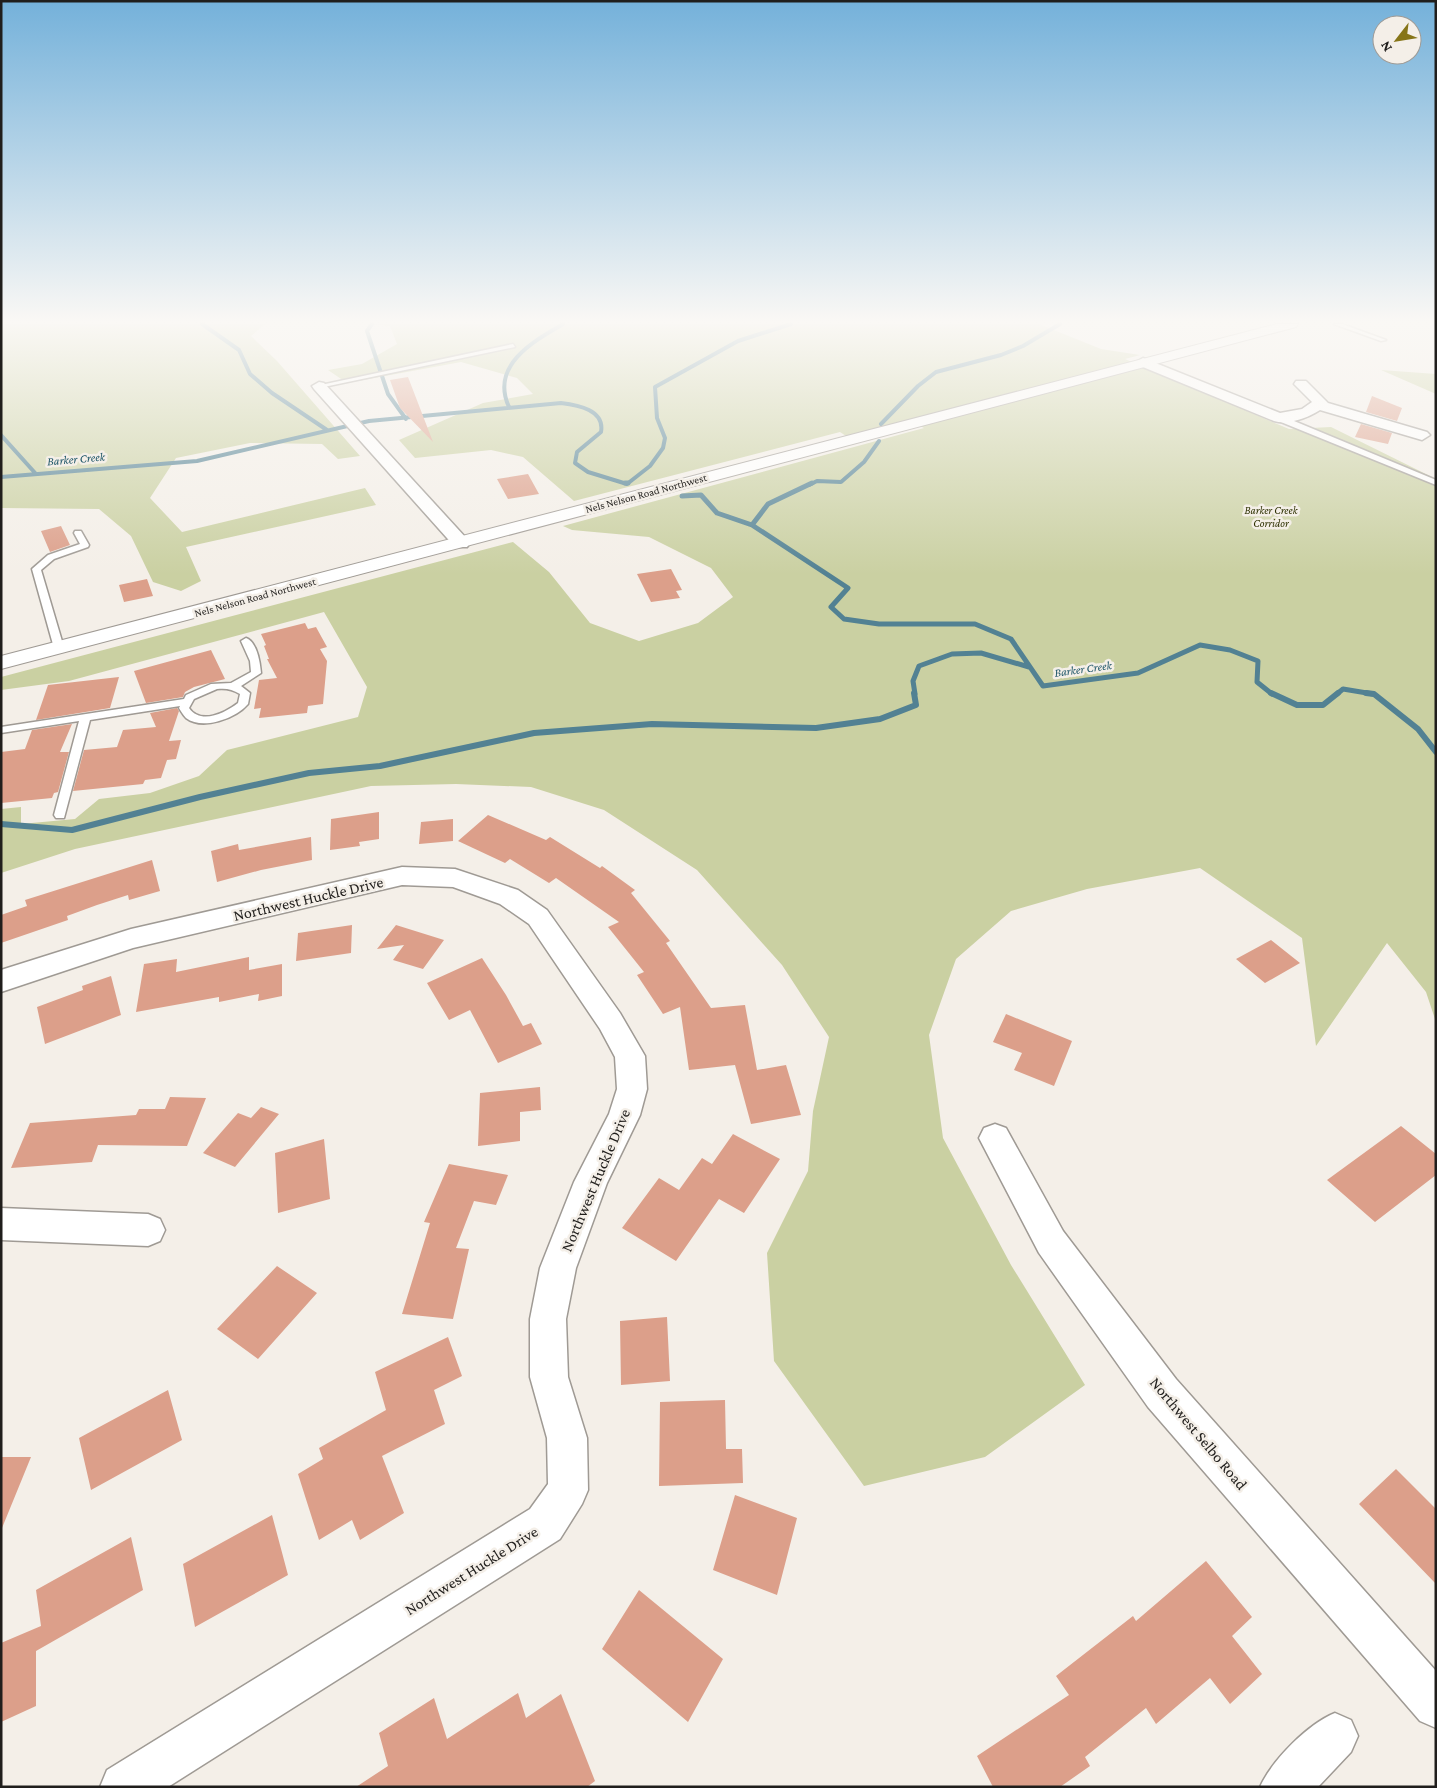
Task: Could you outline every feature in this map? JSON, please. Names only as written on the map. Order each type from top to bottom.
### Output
[{"type":"street","points":[[338,407],[460,542]]},
{"type":"street","name":"Nels Nelson Road Northwest","points":[[1,664],[971,407]]},
{"type":"street","points":[[1253,407],[1279,418],[1306,413],[1315,407]]},
{"type":"street","points":[[1331,407],[1422,435]]},
{"type":"street","name":"Northwest Huckle Drive","points":[[1,981],[131,939],[402,876],[455,878],[510,897],[538,917],[610,1021],[630,1056],[632,1089],[624,1115],[591,1182],[558,1268],[548,1319],[548,1377],[566,1438],[568,1490],[545,1524],[124,1787]]},
{"type":"street","name":"Northwest Selbo Road","points":[[995,1138],[1051,1242],[1162,1393],[1436,1705]]},
{"type":"street","points":[[1,1224],[148,1230]]},
{"type":"street","points":[[1284,1787],[1334,1736]]},
{"type":"lane","points":[[1279,418],[1436,482]]},
{"type":"lane","points":[[58,648],[36,569],[52,557],[85,545],[78,533]]},
{"type":"lane","points":[[233,686],[245,693],[246,698],[244,704],[230,714],[200,719],[186,713],[184,708],[190,697],[206,688],[233,686],[256,673],[256,661],[246,641]]},
{"type":"lane","points":[[1,730],[85,719],[186,702]]},
{"type":"lane","points":[[60,815],[85,719]]},
{"type":"green space","points":[[1,407],[318,407],[360,456],[338,459],[322,444],[250,443],[176,458],[150,498],[182,532],[365,488],[376,505],[186,547],[201,581],[181,591],[153,582],[131,536],[99,509],[1,508]]},
{"type":"green space","name":"Barker Creek Corridor","points":[[473,407],[1238,407],[1289,429],[1331,427],[1436,479],[1436,1022],[1426,992],[1387,943],[1316,1046],[1302,938],[1200,868],[1087,889],[1011,911],[956,959],[929,1035],[943,1138],[1011,1265],[1085,1385],[985,1457],[864,1486],[774,1361],[767,1253],[808,1171],[813,1111],[829,1037],[782,965],[697,870],[604,810],[531,787],[456,784],[371,786],[75,849],[1,873],[1,809],[21,807],[21,824],[75,819],[99,799],[150,793],[199,776],[227,750],[358,717],[367,687],[324,612],[69,681],[1,690],[1,677],[513,542],[549,572],[590,623],[639,641],[698,623],[733,597],[711,568],[649,537],[572,530],[563,526],[924,428],[914,423],[852,440],[840,432],[574,501],[523,457],[491,450],[415,458],[399,440]]},
{"type":"building","points":[[420,407],[433,442],[400,408]]},
{"type":"building","points":[[1368,407],[1402,408],[1397,421],[1366,412]]},
{"type":"building","points":[[1361,424],[1392,433],[1388,444],[1355,437]]},
{"type":"building","points":[[528,474],[539,494],[508,499],[497,479]]},
{"type":"building","points":[[61,526],[70,545],[50,552],[41,531]]},
{"type":"building","points":[[671,569],[682,590],[676,591],[680,598],[651,602],[637,574]]},
{"type":"building","points":[[147,579],[153,596],[124,602],[119,585]]},
{"type":"building","points":[[305,623],[308,629],[316,627],[327,647],[320,649],[327,661],[323,704],[308,706],[307,713],[259,718],[261,708],[254,709],[259,680],[277,678],[267,659],[269,659],[264,646],[266,645],[261,634]]},
{"type":"building","points":[[211,650],[225,679],[194,687],[185,692],[183,697],[146,703],[134,671]]},
{"type":"building","points":[[119,677],[110,708],[36,720],[48,685]]},
{"type":"building","points":[[177,708],[179,711],[169,741],[181,740],[176,759],[167,760],[161,778],[145,780],[143,784],[73,791],[84,750],[117,747],[123,730],[156,727],[150,713]]},
{"type":"building","points":[[72,724],[60,752],[69,752],[58,792],[54,793],[52,798],[1,803],[1,752],[25,749],[32,730]]},
{"type":"building","points":[[379,812],[379,839],[359,842],[360,846],[330,850],[331,819]]},
{"type":"building","points":[[488,815],[546,840],[550,837],[600,868],[602,866],[635,890],[631,893],[670,941],[666,943],[711,1008],[745,1005],[757,1070],[786,1065],[801,1115],[751,1124],[735,1065],[689,1070],[680,1007],[663,1014],[637,975],[644,972],[608,927],[619,922],[556,878],[549,883],[510,859],[505,863],[458,841]]},
{"type":"building","points":[[453,819],[453,841],[419,844],[421,822]]},
{"type":"building","points":[[311,837],[312,860],[261,870],[217,882],[211,851],[238,844],[239,850]]},
{"type":"building","points":[[152,860],[160,891],[129,900],[128,895],[97,905],[67,916],[68,920],[1,943],[1,915],[27,906],[25,900]]},
{"type":"building","points":[[352,925],[351,953],[296,961],[298,933]]},
{"type":"building","points":[[396,925],[444,940],[423,969],[393,960],[404,945],[377,949]]},
{"type":"building","points":[[1271,940],[1300,963],[1265,983],[1236,959]]},
{"type":"building","points":[[249,957],[249,970],[282,964],[282,996],[258,1001],[259,994],[219,1002],[219,997],[136,1012],[144,964],[177,959],[176,972]]},
{"type":"building","points":[[482,958],[523,1026],[531,1023],[542,1044],[498,1063],[470,1010],[449,1020],[427,983]]},
{"type":"building","points":[[111,976],[121,1015],[45,1044],[37,1007],[83,990],[82,986]]},
{"type":"building","points":[[1006,1014],[1072,1041],[1054,1086],[1014,1070],[1022,1053],[993,1042]]},
{"type":"building","points":[[540,1087],[541,1110],[520,1112],[520,1141],[478,1146],[480,1093]]},
{"type":"building","points":[[170,1097],[206,1098],[187,1146],[98,1145],[92,1162],[11,1168],[30,1123],[136,1115],[139,1109],[165,1109]]},
{"type":"building","points":[[261,1107],[279,1114],[235,1167],[203,1153],[238,1113],[251,1118]]},
{"type":"building","points":[[1401,1126],[1436,1154],[1436,1175],[1375,1222],[1327,1180]]},
{"type":"building","points":[[733,1134],[780,1159],[744,1213],[719,1199],[676,1261],[622,1228],[659,1178],[679,1190],[702,1158],[712,1164]]},
{"type":"building","points":[[324,1139],[330,1199],[278,1213],[275,1153]]},
{"type":"building","points":[[449,1164],[508,1175],[496,1205],[474,1201],[456,1248],[469,1249],[453,1319],[402,1314],[430,1223],[424,1222]]},
{"type":"building","points":[[277,1266],[317,1293],[258,1359],[217,1329]]},
{"type":"building","points":[[667,1317],[670,1381],[621,1385],[620,1321]]},
{"type":"building","points":[[448,1337],[462,1376],[434,1390],[445,1424],[382,1456],[404,1513],[360,1540],[352,1520],[319,1540],[298,1474],[323,1459],[319,1448],[386,1410],[375,1372]]},
{"type":"building","points":[[168,1390],[182,1440],[91,1490],[79,1438]]},
{"type":"building","points":[[725,1400],[726,1449],[742,1449],[743,1483],[659,1486],[660,1402]]},
{"type":"building","points":[[1,1457],[31,1457],[2,1528],[1,1528]]},
{"type":"building","points":[[1396,1469],[1436,1509],[1436,1584],[1359,1504]]},
{"type":"building","points":[[735,1495],[797,1518],[777,1595],[713,1570]]},
{"type":"building","points":[[272,1515],[288,1575],[195,1627],[183,1564]]},
{"type":"building","points":[[131,1537],[143,1590],[36,1651],[36,1706],[1,1722],[1,1643],[41,1626],[36,1590]]},
{"type":"building","points":[[1206,1561],[1252,1617],[1232,1636],[1262,1674],[1230,1704],[1210,1678],[1156,1724],[1146,1708],[1085,1757],[1090,1766],[1060,1787],[993,1787],[977,1756],[1069,1695],[1056,1676],[1133,1616],[1136,1621]]},
{"type":"building","points":[[639,1590],[723,1659],[688,1722],[602,1649]]},
{"type":"building","points":[[518,1693],[526,1718],[561,1694],[595,1781],[587,1787],[356,1787],[388,1766],[379,1733],[434,1698],[447,1739]]},
{"type":"waterway","points":[[293,407],[327,430]]},
{"type":"waterway","points":[[398,407],[405,418]]},
{"type":"waterway","name":"Barker Creek","points":[[405,418],[514,407]]},
{"type":"waterway","name":"Barker Creek","points":[[583,407],[599,418],[601,432],[577,452],[575,463],[588,472],[627,484],[650,466],[663,448],[665,438],[657,418],[656,407]]},
{"type":"waterway","points":[[881,424],[897,407]]},
{"type":"waterway","name":"Barker Creek","points":[[1,477],[197,461],[369,421],[405,418]]},
{"type":"waterway","points":[[1,435],[36,474]]},
{"type":"waterway","points":[[809,485],[817,481],[841,482],[864,462],[879,441]]},
{"type":"waterway","points":[[752,525],[768,504],[812,483]]},
{"type":"waterway","name":"Barker Creek","points":[[682,496],[701,495],[717,513],[752,525]]},
{"type":"waterway","name":"Barker Creek","points":[[752,525],[848,588],[831,607],[844,619],[879,624],[975,624],[1011,639],[1043,686],[1138,673],[1200,645],[1230,650],[1258,661],[1257,682],[1272,694]]},
{"type":"waterway","points":[[915,694],[913,681],[919,666],[952,654],[981,653],[1029,667]]},
{"type":"waterway","name":"Barker Creek","points":[[1337,694],[1343,689],[1370,694]]},
{"type":"waterway","points":[[1,824],[72,830],[200,797],[309,773],[380,766],[534,733],[652,724],[816,728],[880,719],[916,705],[914,693]]},
{"type":"waterway","name":"Barker Creek","points":[[1271,693],[1297,705],[1323,705],[1338,693]]},
{"type":"waterway","name":"Barker Creek","points":[[1366,693],[1370,694]]},
{"type":"waterway","name":"Barker Creek","points":[[1370,694],[1374,694],[1418,729],[1436,752]]}]
